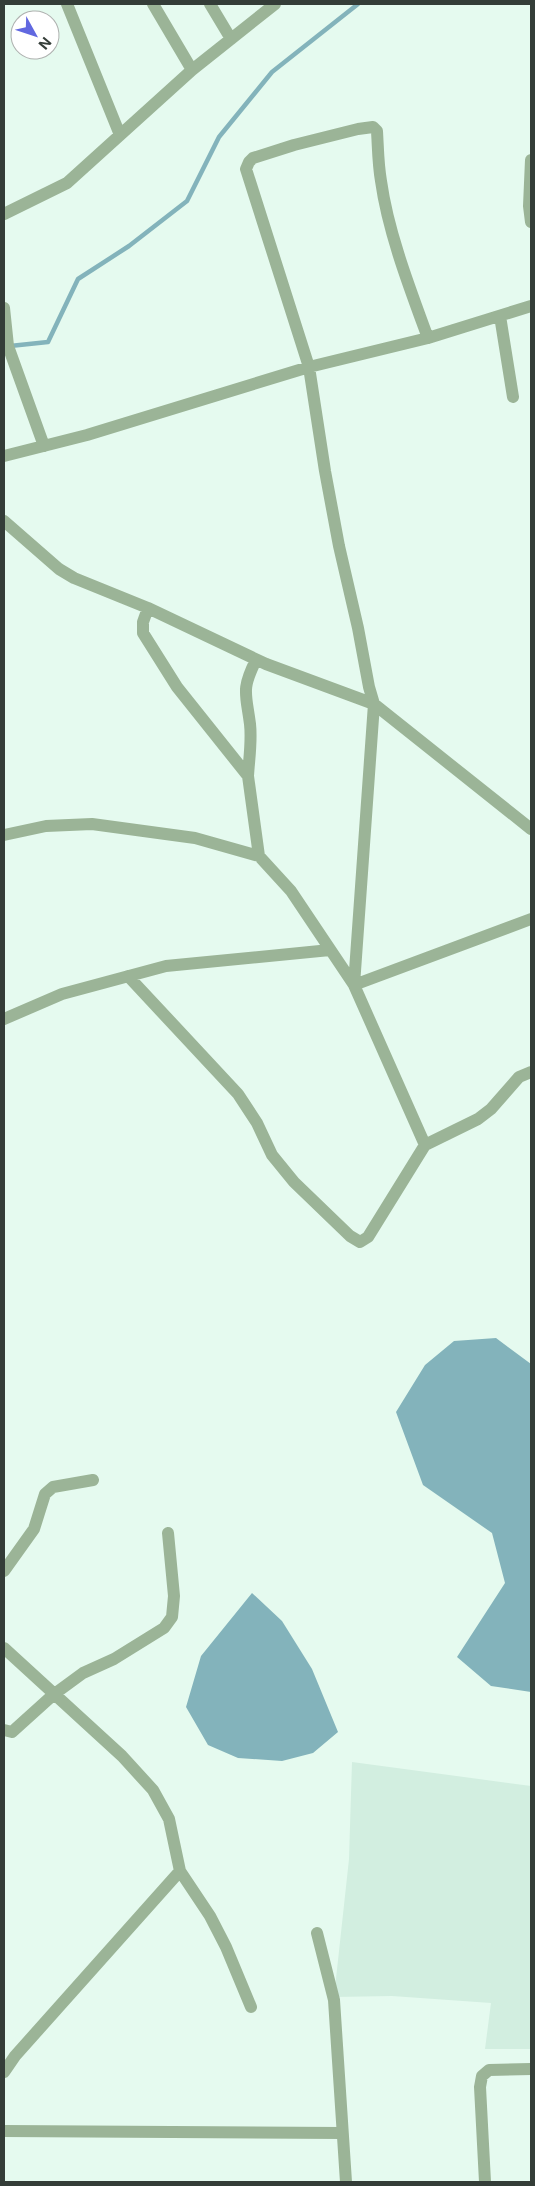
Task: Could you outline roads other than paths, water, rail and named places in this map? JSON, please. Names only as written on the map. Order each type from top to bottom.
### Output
[{"type":"street","points":[[67,4],[120,135]]},
{"type":"street","points":[[153,4],[192,70]]},
{"type":"street","points":[[210,4],[231,39]]},
{"type":"street","points":[[4,214],[67,183],[192,70],[275,4]]},
{"type":"street","points":[[354,985],[374,704],[338,546],[324,471],[309,367],[246,169],[248,162],[253,158],[369,126],[373,127],[377,131],[381,181],[388,212],[406,280],[428,338]]},
{"type":"street","points":[[531,160],[529,206],[531,222]]},
{"type":"street","points":[[4,456],[87,435],[309,367],[428,338],[531,306]]},
{"type":"street","points":[[4,308],[8,346],[44,446]]},
{"type":"street","points":[[500,316],[513,397]]},
{"type":"street","points":[[4,521],[66,573],[148,608],[256,660],[374,704],[531,829]]},
{"type":"street","points":[[148,608],[143,622],[143,633],[177,686],[248,776]]},
{"type":"street","points":[[256,660],[246,679],[245,690],[250,734],[248,776],[260,856]]},
{"type":"street","points":[[4,836],[46,826],[92,824],[195,838],[260,856],[291,891],[354,985],[425,1145]]},
{"type":"street","points":[[354,985],[531,920]]},
{"type":"street","points":[[4,1019],[62,994],[166,966],[330,950]]},
{"type":"street","points":[[128,976],[238,1094],[258,1122],[272,1155],[294,1182],[350,1236],[360,1242],[368,1237],[425,1145],[478,1119],[491,1109],[519,1077],[531,1072]]},
{"type":"street","points":[[4,1571],[34,1529],[45,1494],[53,1487],[93,1480]]},
{"type":"street","points":[[4,1730],[12,1732],[53,1695],[83,1673],[114,1659],[164,1628],[172,1617],[174,1596],[168,1533]]},
{"type":"street","points":[[4,1648],[53,1695],[122,1756],[153,1790],[169,1819],[180,1871],[210,1916],[226,1947],[251,2007]]},
{"type":"street","points":[[4,2072],[15,2056],[180,1871]]},
{"type":"street","points":[[317,1933],[334,2000],[346,2182]]},
{"type":"street","points":[[485,2182],[480,2087],[482,2076],[489,2070],[531,2069]]},
{"type":"street","points":[[4,2131],[342,2133]]},
{"type":"water","points":[[496,1338],[531,1364],[531,1692],[491,1686],[457,1657],[505,1583],[492,1533],[423,1485],[396,1412],[425,1365],[454,1341]]},
{"type":"water","points":[[252,1593],[282,1621],[312,1669],[338,1732],[313,1753],[282,1761],[238,1758],[208,1745],[186,1707],[201,1656]]},
{"type":"waterway","points":[[10,346],[48,342],[78,279],[129,246],[187,201],[219,137],[272,72],[358,4]]}]
